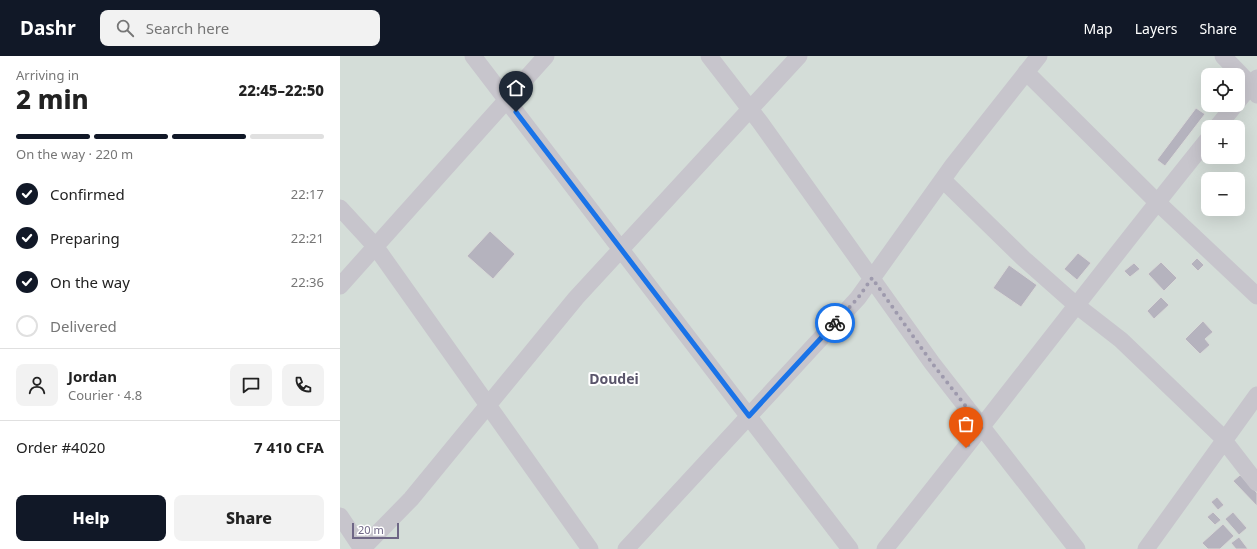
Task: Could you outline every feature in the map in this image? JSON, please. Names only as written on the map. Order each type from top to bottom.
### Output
[{"type":"street","points":[[473,56],[850,549]]},
{"type":"street","points":[[340,286],[546,56]]},
{"type":"street","points":[[709,56],[750,109],[932,363],[1077,549]]},
{"type":"street","points":[[340,516],[362,549],[410,499],[576,298],[799,56]]},
{"type":"street","points":[[626,549],[858,298],[943,180],[1039,56]]},
{"type":"street","points":[[1224,56],[1255,86],[1245,95]]},
{"type":"street","points":[[1026,72],[1157,202],[1257,296]]},
{"type":"street","points":[[1223,120],[1229,112]]},
{"type":"street","points":[[885,549],[1201,148]]},
{"type":"street","points":[[943,180],[1024,259],[1076,305],[1121,340],[1219,434],[1257,483]]},
{"type":"street","points":[[340,208],[375,246],[590,549]]},
{"type":"street","points":[[1146,549],[1257,395]]},
{"type":"shaded area","points":[[340,56],[1257,56],[1257,549],[340,549]]},
{"type":"building","points":[[1196,108],[1205,114],[1165,166],[1157,160]]},
{"type":"building","points":[[490,231],[515,254],[493,279],[467,256]]},
{"type":"building","points":[[1078,253],[1091,263],[1077,280],[1064,269]]},
{"type":"building","points":[[1197,258],[1204,265],[1198,271],[1191,264]]},
{"type":"building","points":[[1161,262],[1177,278],[1164,291],[1148,274]]},
{"type":"building","points":[[1134,263],[1140,269],[1130,277],[1124,271]]},
{"type":"building","points":[[1009,265],[1037,285],[1021,307],[993,288]]},
{"type":"building","points":[[1161,297],[1169,305],[1154,319],[1147,311]]},
{"type":"building","points":[[1203,321],[1213,332],[1205,339],[1210,345],[1200,354],[1185,339]]},
{"type":"building","points":[[1240,475],[1257,493],[1257,506],[1233,481]]},
{"type":"building","points":[[1217,497],[1224,505],[1218,510],[1211,502]]},
{"type":"building","points":[[1213,512],[1221,520],[1215,525],[1207,517]]},
{"type":"building","points":[[1233,512],[1247,528],[1239,535],[1225,519]]},
{"type":"building","points":[[1223,524],[1234,536],[1220,549],[1208,549],[1202,543]]},
{"type":"building","points":[[1239,537],[1248,549],[1236,549],[1231,543]]},
{"type":"way so far","points":[[835,323],[858,298],[872,278],[932,363],[982,427],[966,448]]},
{"type":"district","name":"Doudei","points":[[614,379]]},
{"type":"route","points":[[516,112],[749,416],[835,323]]}]
